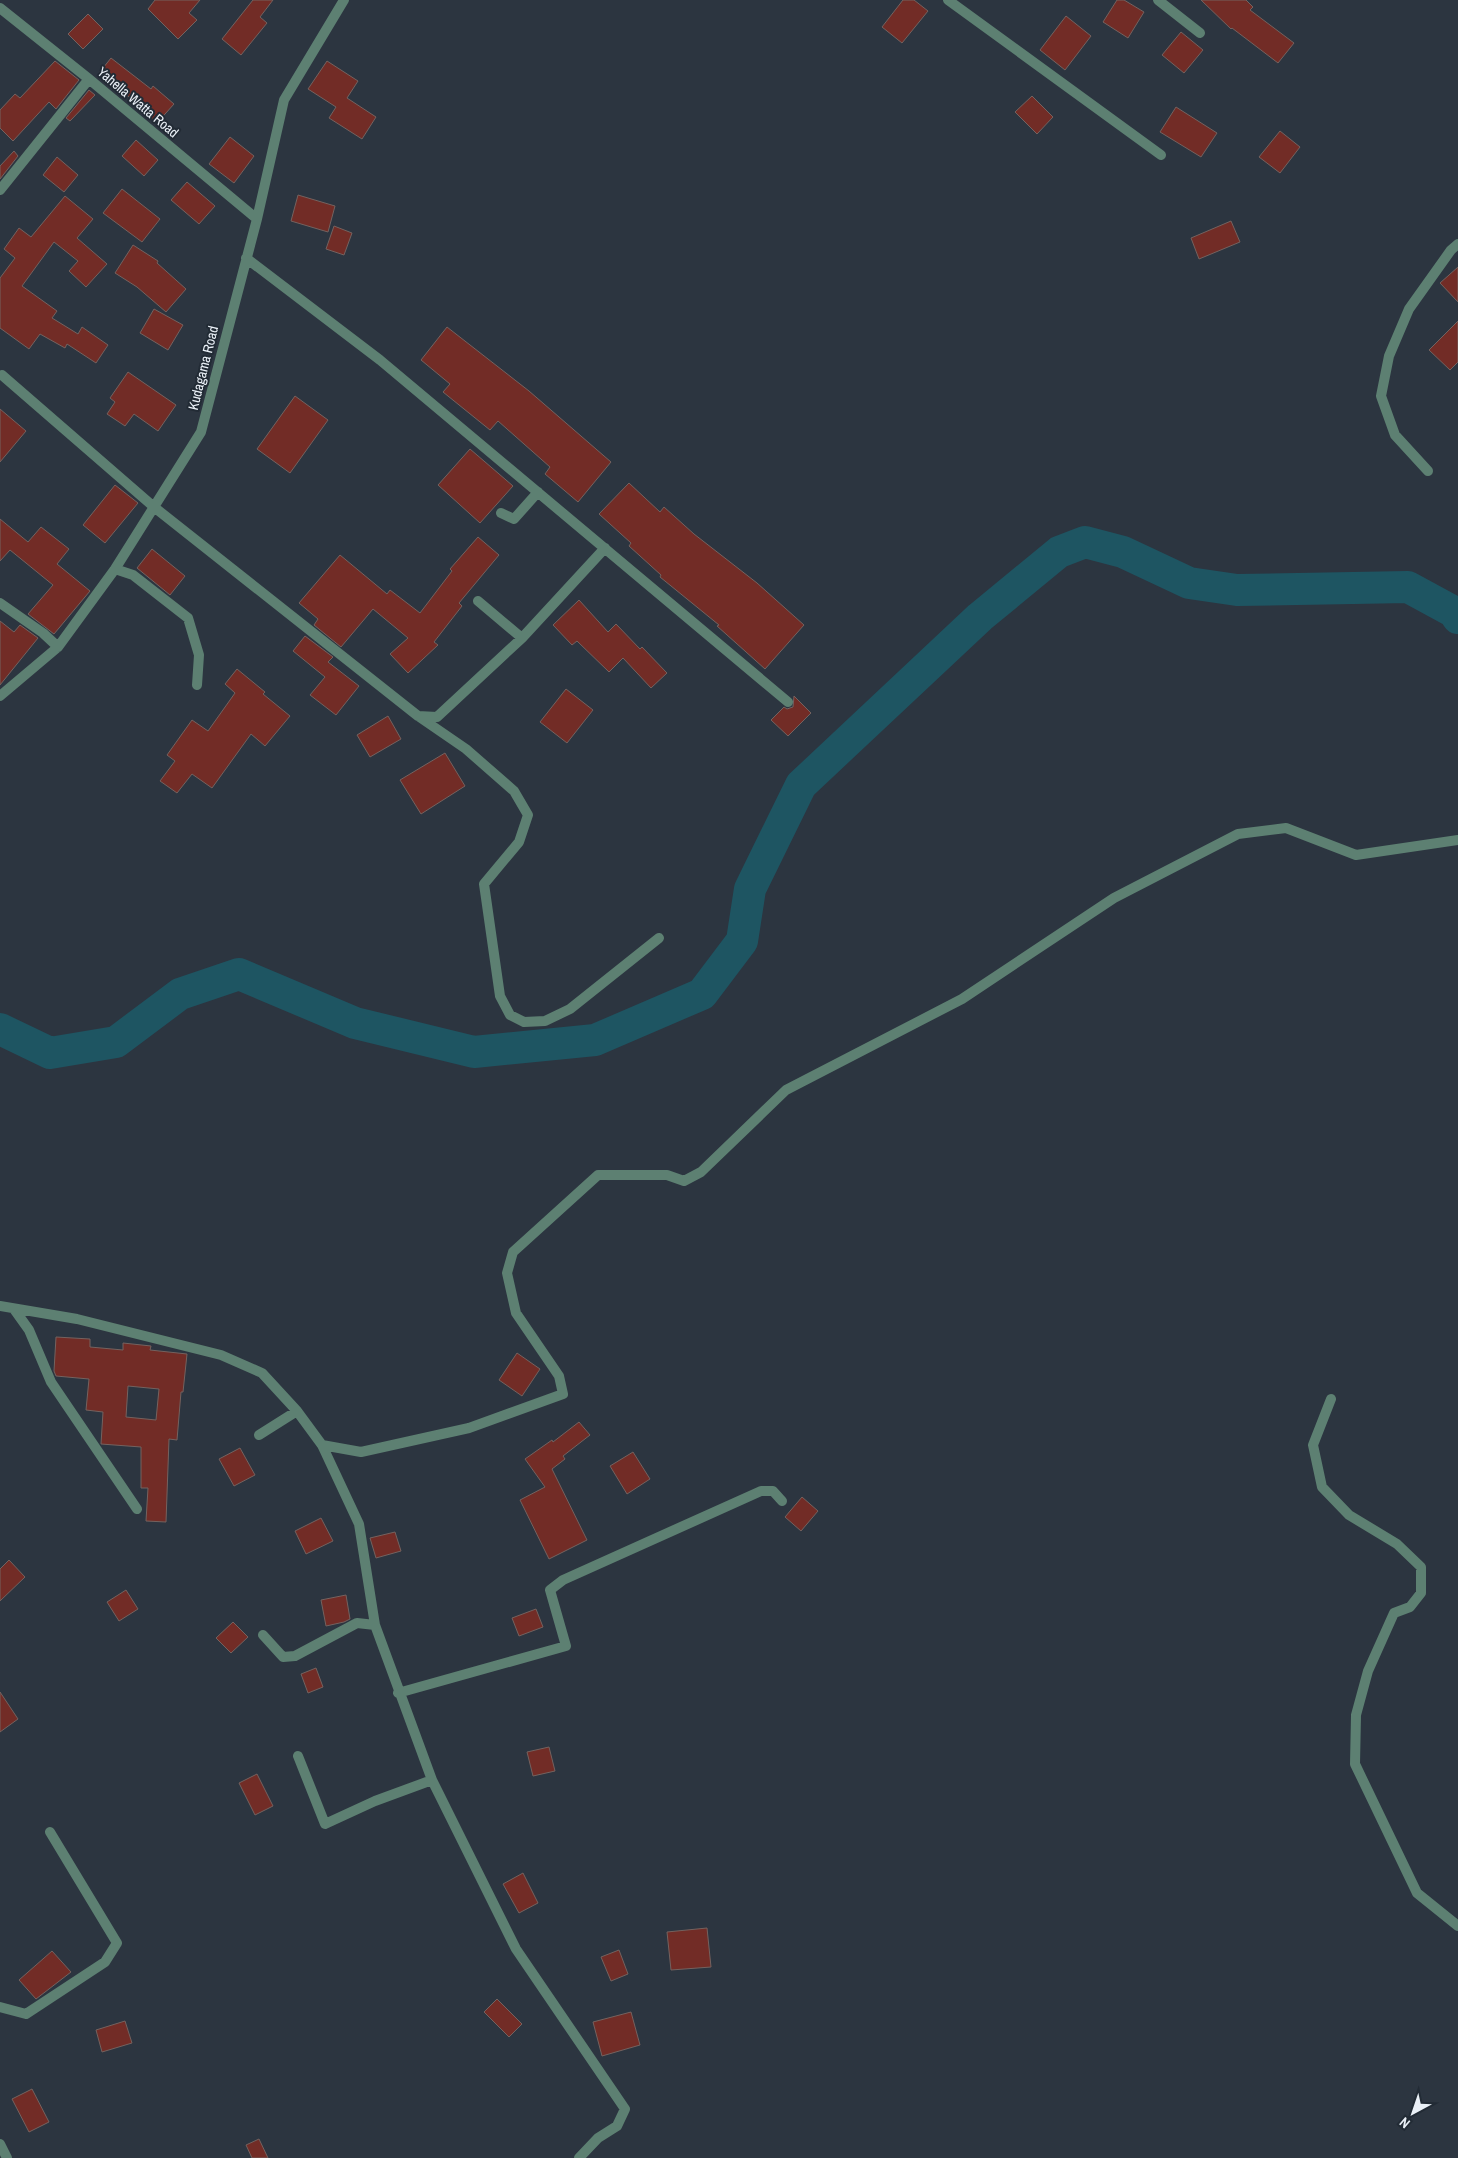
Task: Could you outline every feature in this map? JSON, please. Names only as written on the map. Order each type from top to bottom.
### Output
[{"type":"street","name":"Kudagama Road","points":[[0,696],[58,647],[115,569],[201,432],[257,219],[284,100],[344,0]]},
{"type":"street","points":[[948,0],[1161,155]]},
{"type":"street","points":[[1158,0],[1200,32]]},
{"type":"street","name":"Yahella Watta Road","points":[[0,8],[89,79],[257,219]]},
{"type":"street","points":[[0,190],[89,79]]},
{"type":"street","points":[[1428,471],[1395,435],[1381,396],[1389,356],[1409,309],[1451,250],[1458,244]]},
{"type":"street","points":[[246,258],[380,360],[788,702]]},
{"type":"street","points":[[2,375],[154,507],[418,716],[466,750],[514,791],[528,815],[519,842],[484,884],[500,996],[510,1015],[524,1022],[544,1021],[570,1010],[659,938]]},
{"type":"street","points":[[501,513],[514,519],[538,492]]},
{"type":"street","points":[[418,716],[437,717],[522,638],[605,548]]},
{"type":"street","points":[[115,569],[133,575],[188,618],[199,655],[196,686]]},
{"type":"street","points":[[478,601],[522,638]]},
{"type":"street","points":[[0,602],[44,633],[58,647]]},
{"type":"street","points":[[322,1445],[361,1452],[469,1428],[563,1394],[559,1376],[516,1312],[507,1273],[513,1252],[598,1175],[667,1175],[684,1181],[701,1172],[786,1090],[962,999],[1114,898],[1238,834],[1286,828],[1356,855],[1458,840]]},
{"type":"street","points":[[0,1306],[76,1319],[221,1355],[262,1373],[297,1411],[322,1445],[359,1524],[375,1625],[398,1693],[432,1780],[516,1949],[625,2109],[617,2126],[598,2138],[578,2158]]},
{"type":"street","points":[[14,1308],[28,1330],[51,1382],[137,1509]]},
{"type":"street","points":[[1331,1399],[1313,1445],[1322,1486],[1349,1515],[1397,1544],[1421,1568],[1421,1593],[1410,1606],[1394,1613],[1368,1672],[1356,1715],[1355,1764],[1417,1893],[1458,1926]]},
{"type":"street","points":[[260,1435],[297,1411]]},
{"type":"street","points":[[398,1693],[566,1646],[550,1590],[563,1580],[761,1491],[773,1491],[782,1501]]},
{"type":"street","points":[[263,1635],[283,1657],[295,1656],[357,1622],[375,1625]]},
{"type":"street","points":[[298,1756],[325,1824],[375,1801],[432,1780]]},
{"type":"street","points":[[0,2007],[26,2014],[105,1962],[117,1944],[50,1832]]},
{"type":"street","points":[[0,2144],[7,2158]]},
{"type":"building","points":[[155,0],[200,0],[189,13],[197,20],[178,39],[148,9]]},
{"type":"building","points":[[253,0],[273,0],[260,17],[267,23],[241,55],[222,39]]},
{"type":"building","points":[[903,0],[914,0],[928,11],[902,43],[882,27]]},
{"type":"building","points":[[1117,0],[1124,0],[1144,12],[1128,38],[1103,22]]},
{"type":"building","points":[[1201,0],[1246,0],[1253,7],[1250,10],[1294,43],[1278,63],[1231,29]]},
{"type":"building","points":[[88,14],[103,29],[83,49],[68,34]]},
{"type":"building","points":[[1066,16],[1091,36],[1065,70],[1040,50]]},
{"type":"building","points":[[1181,32],[1203,50],[1184,73],[1162,55]]},
{"type":"building","points":[[111,58],[151,89],[153,86],[174,104],[157,123],[136,106],[138,104],[99,73]]},
{"type":"building","points":[[55,61],[79,80],[56,109],[49,102],[13,141],[0,128],[0,110],[15,94],[20,98]]},
{"type":"building","points":[[327,61],[358,81],[347,98],[376,117],[362,139],[329,118],[336,107],[308,89]]},
{"type":"building","points":[[89,90],[95,95],[70,121],[66,118]]},
{"type":"building","points":[[1032,96],[1053,117],[1037,134],[1015,112]]},
{"type":"building","points":[[1176,107],[1217,133],[1201,157],[1160,132]]},
{"type":"building","points":[[1280,131],[1300,147],[1280,173],[1259,157]]},
{"type":"building","points":[[230,137],[254,156],[234,183],[209,164]]},
{"type":"building","points":[[136,140],[158,160],[144,176],[122,156]]},
{"type":"building","points":[[14,151],[18,156],[0,179],[0,166]]},
{"type":"building","points":[[57,157],[78,175],[64,192],[43,175]]},
{"type":"building","points":[[187,182],[215,206],[199,224],[171,200]]},
{"type":"building","points":[[122,189],[160,219],[142,242],[103,213]]},
{"type":"building","points":[[298,195],[335,206],[328,232],[291,221]]},
{"type":"building","points":[[65,196],[93,219],[77,238],[107,264],[86,287],[69,271],[78,261],[54,242],[22,286],[57,311],[52,318],[78,334],[82,327],[108,345],[96,363],[67,344],[65,348],[40,334],[29,349],[0,328],[0,278],[15,258],[4,249],[19,228],[31,237]]},
{"type":"building","points":[[1231,221],[1240,242],[1199,259],[1191,238]]},
{"type":"building","points":[[334,226],[352,233],[344,255],[326,249]]},
{"type":"building","points":[[133,245],[158,261],[157,263],[186,289],[166,312],[137,287],[115,273]]},
{"type":"building","points":[[1458,267],[1458,302],[1440,283]]},
{"type":"building","points":[[154,309],[183,325],[168,350],[140,333]]},
{"type":"building","points":[[1458,321],[1458,362],[1450,370],[1429,350]]},
{"type":"building","points":[[447,327],[529,391],[611,462],[578,502],[545,474],[550,467],[498,421],[490,430],[443,392],[450,384],[421,360]]},
{"type":"building","points":[[128,372],[176,405],[158,431],[134,414],[125,426],[107,414],[115,402],[110,398]]},
{"type":"building","points":[[295,396],[328,420],[290,473],[257,449]]},
{"type":"building","points":[[0,409],[26,431],[0,462]]},
{"type":"building","points":[[470,449],[513,486],[480,523],[438,485]]},
{"type":"building","points":[[629,483],[660,512],[664,507],[694,534],[757,583],[804,625],[765,669],[717,626],[719,625],[660,577],[661,575],[629,546],[631,543],[599,514]]},
{"type":"building","points":[[115,485],[138,503],[105,543],[83,525]]},
{"type":"building","points":[[0,519],[28,542],[41,527],[69,549],[57,564],[90,591],[54,634],[28,614],[53,585],[10,550],[0,561]]},
{"type":"building","points":[[478,537],[499,555],[459,603],[462,606],[434,642],[438,645],[408,673],[390,654],[408,638],[373,609],[341,647],[314,625],[318,619],[299,603],[340,555],[387,594],[390,590],[420,613],[452,571],[450,569]]},
{"type":"building","points":[[152,549],[185,576],[170,595],[137,568]]},
{"type":"building","points":[[579,600],[608,632],[616,624],[667,673],[651,688],[623,658],[609,672],[577,641],[572,645],[553,625]]},
{"type":"building","points":[[0,621],[14,632],[20,625],[38,638],[0,685]]},
{"type":"building","points":[[305,636],[333,657],[328,662],[359,686],[336,715],[310,695],[325,677],[293,651]]},
{"type":"building","points":[[237,669],[290,716],[265,746],[251,734],[212,788],[192,774],[177,793],[160,781],[175,761],[167,755],[192,720],[208,731],[235,693],[225,684]]},
{"type":"building","points":[[566,689],[593,710],[567,743],[540,722]]},
{"type":"building","points":[[794,696],[811,713],[788,736],[771,720],[784,707],[787,709],[793,707]]},
{"type":"building","points":[[388,716],[401,739],[370,757],[357,735]]},
{"type":"building","points":[[445,753],[465,786],[421,814],[400,780]]},
{"type":"building","points":[[56,1337],[90,1339],[90,1347],[123,1350],[123,1343],[151,1346],[150,1350],[187,1354],[183,1392],[181,1392],[177,1440],[169,1439],[166,1522],[146,1521],[148,1488],[141,1488],[141,1447],[101,1444],[103,1412],[86,1410],[89,1379],[56,1376],[54,1371]],"holes":[[[128,1386],[159,1389],[156,1420],[126,1417]]]},
{"type":"building","points":[[517,1353],[540,1369],[522,1396],[499,1380]]},
{"type":"building","points":[[579,1422],[590,1435],[563,1456],[565,1459],[552,1469],[587,1540],[549,1559],[520,1500],[545,1487],[525,1459],[552,1440],[553,1442]]},
{"type":"building","points":[[240,1448],[255,1475],[234,1486],[219,1459]]},
{"type":"building","points":[[633,1452],[650,1479],[627,1494],[610,1466]]},
{"type":"building","points":[[802,1497],[818,1511],[801,1531],[785,1517]]},
{"type":"building","points":[[321,1518],[333,1541],[306,1554],[295,1531]]},
{"type":"building","points":[[395,1532],[401,1551],[376,1558],[370,1538]]},
{"type":"building","points":[[9,1560],[25,1577],[0,1601],[0,1569]]},
{"type":"building","points":[[126,1590],[138,1609],[119,1621],[107,1602]]},
{"type":"building","points":[[346,1595],[350,1619],[326,1626],[321,1600]]},
{"type":"building","points":[[536,1609],[543,1627],[519,1636],[512,1618]]},
{"type":"building","points":[[233,1622],[248,1637],[231,1653],[216,1638]]},
{"type":"building","points":[[316,1668],[323,1687],[308,1693],[301,1674]]},
{"type":"building","points":[[0,1692],[18,1719],[0,1732]]},
{"type":"building","points":[[549,1747],[555,1771],[533,1776],[527,1752]]},
{"type":"building","points":[[257,1774],[273,1806],[255,1815],[239,1783]]},
{"type":"building","points":[[523,1873],[538,1903],[519,1913],[503,1884]]},
{"type":"building","points":[[707,1928],[711,1967],[671,1970],[667,1932]]},
{"type":"building","points":[[619,1950],[628,1974],[611,1981],[601,1957]]},
{"type":"building","points":[[52,1951],[71,1972],[36,1999],[19,1980]]},
{"type":"building","points":[[497,1999],[522,2024],[509,2037],[484,2012]]},
{"type":"building","points":[[631,2012],[640,2045],[602,2056],[593,2022]]},
{"type":"building","points":[[125,2021],[132,2043],[102,2052],[96,2030]]},
{"type":"building","points":[[32,2089],[49,2122],[29,2132],[12,2099]]},
{"type":"building","points":[[259,2139],[268,2158],[252,2158],[246,2145]]},
{"type":"waterway","points":[[0,1029],[50,1053],[116,1042],[180,994],[239,974],[355,1023],[474,1052],[595,1040],[702,994],[742,941],[750,889],[801,785],[980,617],[1059,552],[1085,542],[1123,552],[1189,583],[1237,590],[1408,587],[1454,612],[1458,618]]}]
